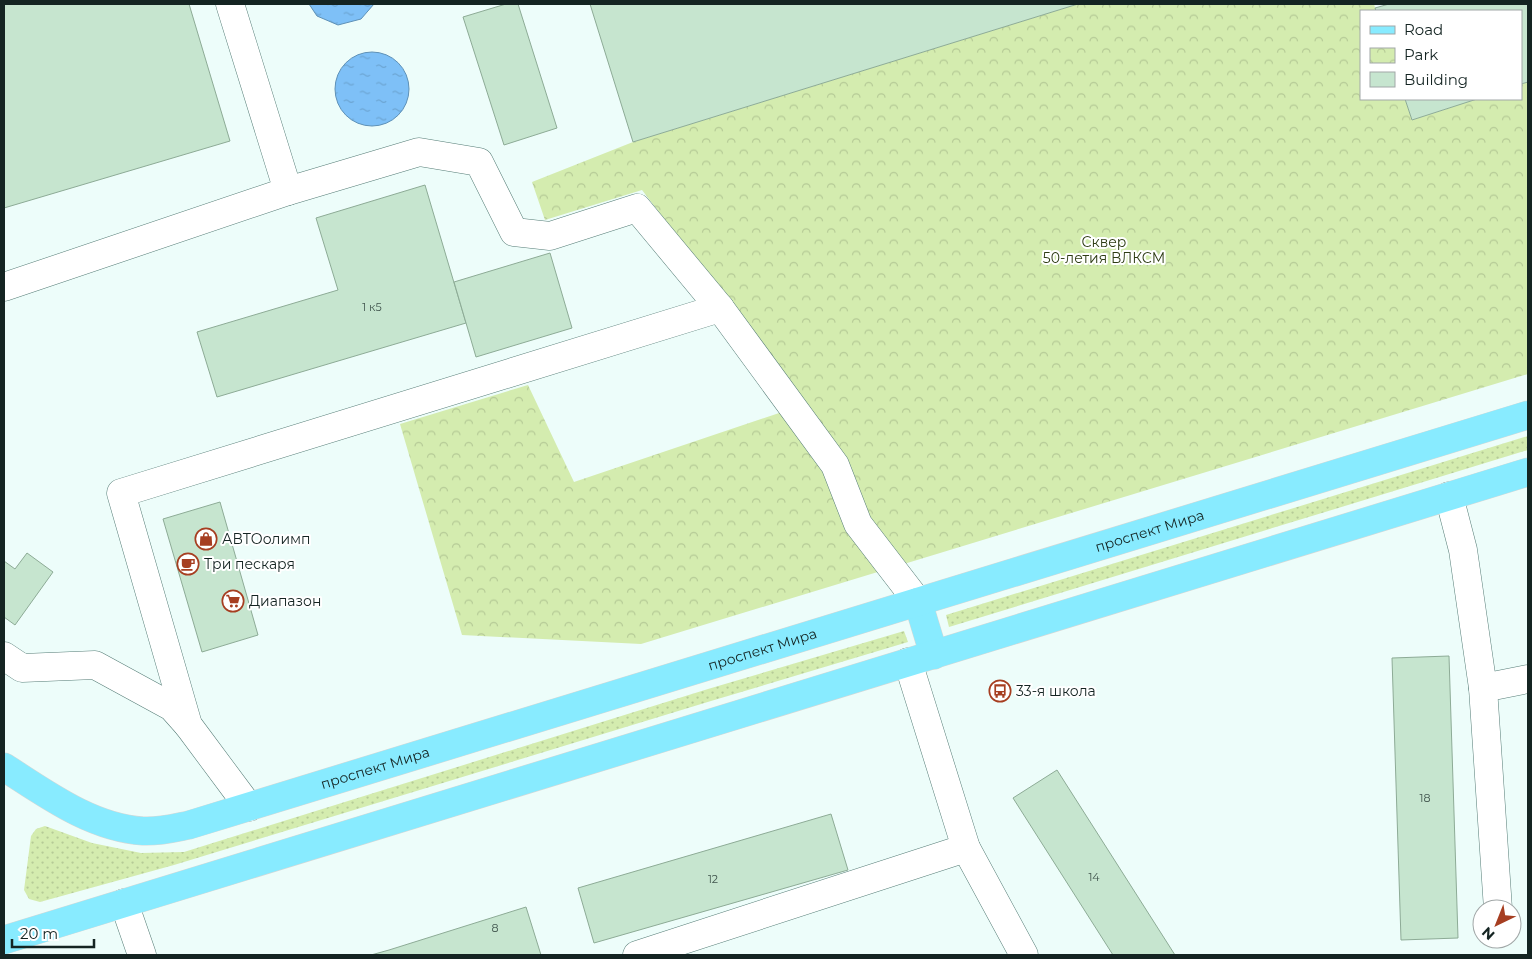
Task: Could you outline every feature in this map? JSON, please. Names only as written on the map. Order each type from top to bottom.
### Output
[{"type":"main road","name":"проспект Мира","points":[[4,767],[80,813],[106,824],[145,831],[164,830],[190,825],[1528,415]]},
{"type":"main road","points":[[4,940],[1528,472]]},
{"type":"main road","points":[[918,602],[934,655]]},
{"type":"lane","points":[[230,4],[288,191]]},
{"type":"lane","points":[[4,287],[288,191],[419,152],[479,162],[514,232],[550,236],[637,208],[720,308],[836,466],[858,524],[918,602]]},
{"type":"lane","points":[[188,725],[121,493],[720,308]]},
{"type":"lane","points":[[1449,496],[1463,550],[1483,688],[1497,899]]},
{"type":"lane","points":[[4,656],[22,668],[95,665],[172,707],[188,725],[249,807]]},
{"type":"lane","points":[[908,662],[966,848],[1024,955]]},
{"type":"lane","points":[[1483,688],[1528,679]]},
{"type":"lane","points":[[637,955],[966,848]]},
{"type":"lane","points":[[124,903],[142,955]]},
{"type":"green space","name":"Сквер 50-летия ВЛКСМ","points":[[1078,4],[1374,4],[1376,10],[1360,10],[1360,100],[1405,100],[1412,120],[1474,100],[1522,100],[1522,84],[1528,82],[1528,374],[641,644],[462,635],[400,424],[528,385],[574,482],[806,404],[642,190],[545,220],[532,182],[633,142]]},
{"type":"green space","points":[[1528,436],[1528,450],[949,627],[946,615]]},
{"type":"green space","points":[[904,631],[908,642],[174,865],[40,902],[29,899],[24,890],[31,836],[36,829],[45,826],[92,843],[141,853],[184,852],[708,689]]},
{"type":"water","points":[[309,4],[374,4],[361,19],[338,25],[317,16]]},
{"type":"water","points":[[372,52],[393,58],[403,68],[409,89],[403,110],[393,120],[372,126],[351,120],[341,110],[335,89],[341,68],[351,58]]},
{"type":"building","points":[[4,4],[189,4],[230,141],[4,208]]},
{"type":"building","points":[[506,4],[518,4],[557,128],[504,145],[463,17]]},
{"type":"building","points":[[590,4],[1078,4],[633,142]]},
{"type":"building","points":[[1389,4],[1528,4],[1528,82],[1522,84],[1522,10],[1376,10],[1375,8]]},
{"type":"building","points":[[1405,100],[1474,100],[1412,120]]},
{"type":"building","points":[[425,185],[466,323],[217,397],[197,332],[338,290],[316,218]]},
{"type":"building","points":[[550,253],[572,328],[476,357],[454,282]]},
{"type":"building","points":[[220,502],[258,635],[202,652],[163,519]]},
{"type":"building","points":[[27,553],[53,572],[15,625],[4,617],[4,561],[15,569]]},
{"type":"building","points":[[1449,656],[1458,938],[1401,940],[1392,658]]},
{"type":"building","points":[[1057,770],[1175,955],[1113,955],[1013,798]]},
{"type":"building","points":[[831,814],[848,870],[594,943],[578,888]]},
{"type":"building","points":[[526,907],[541,955],[371,955],[389,950]]},
{"type":"place","name":"АВТОолимп","points":[[206,539]]},
{"type":"place","name":"Три пескаря","points":[[188,564]]},
{"type":"place","name":"Диапазон","points":[[233,601]]},
{"type":"place","name":"33-я школа","points":[[1000,691]]}]
